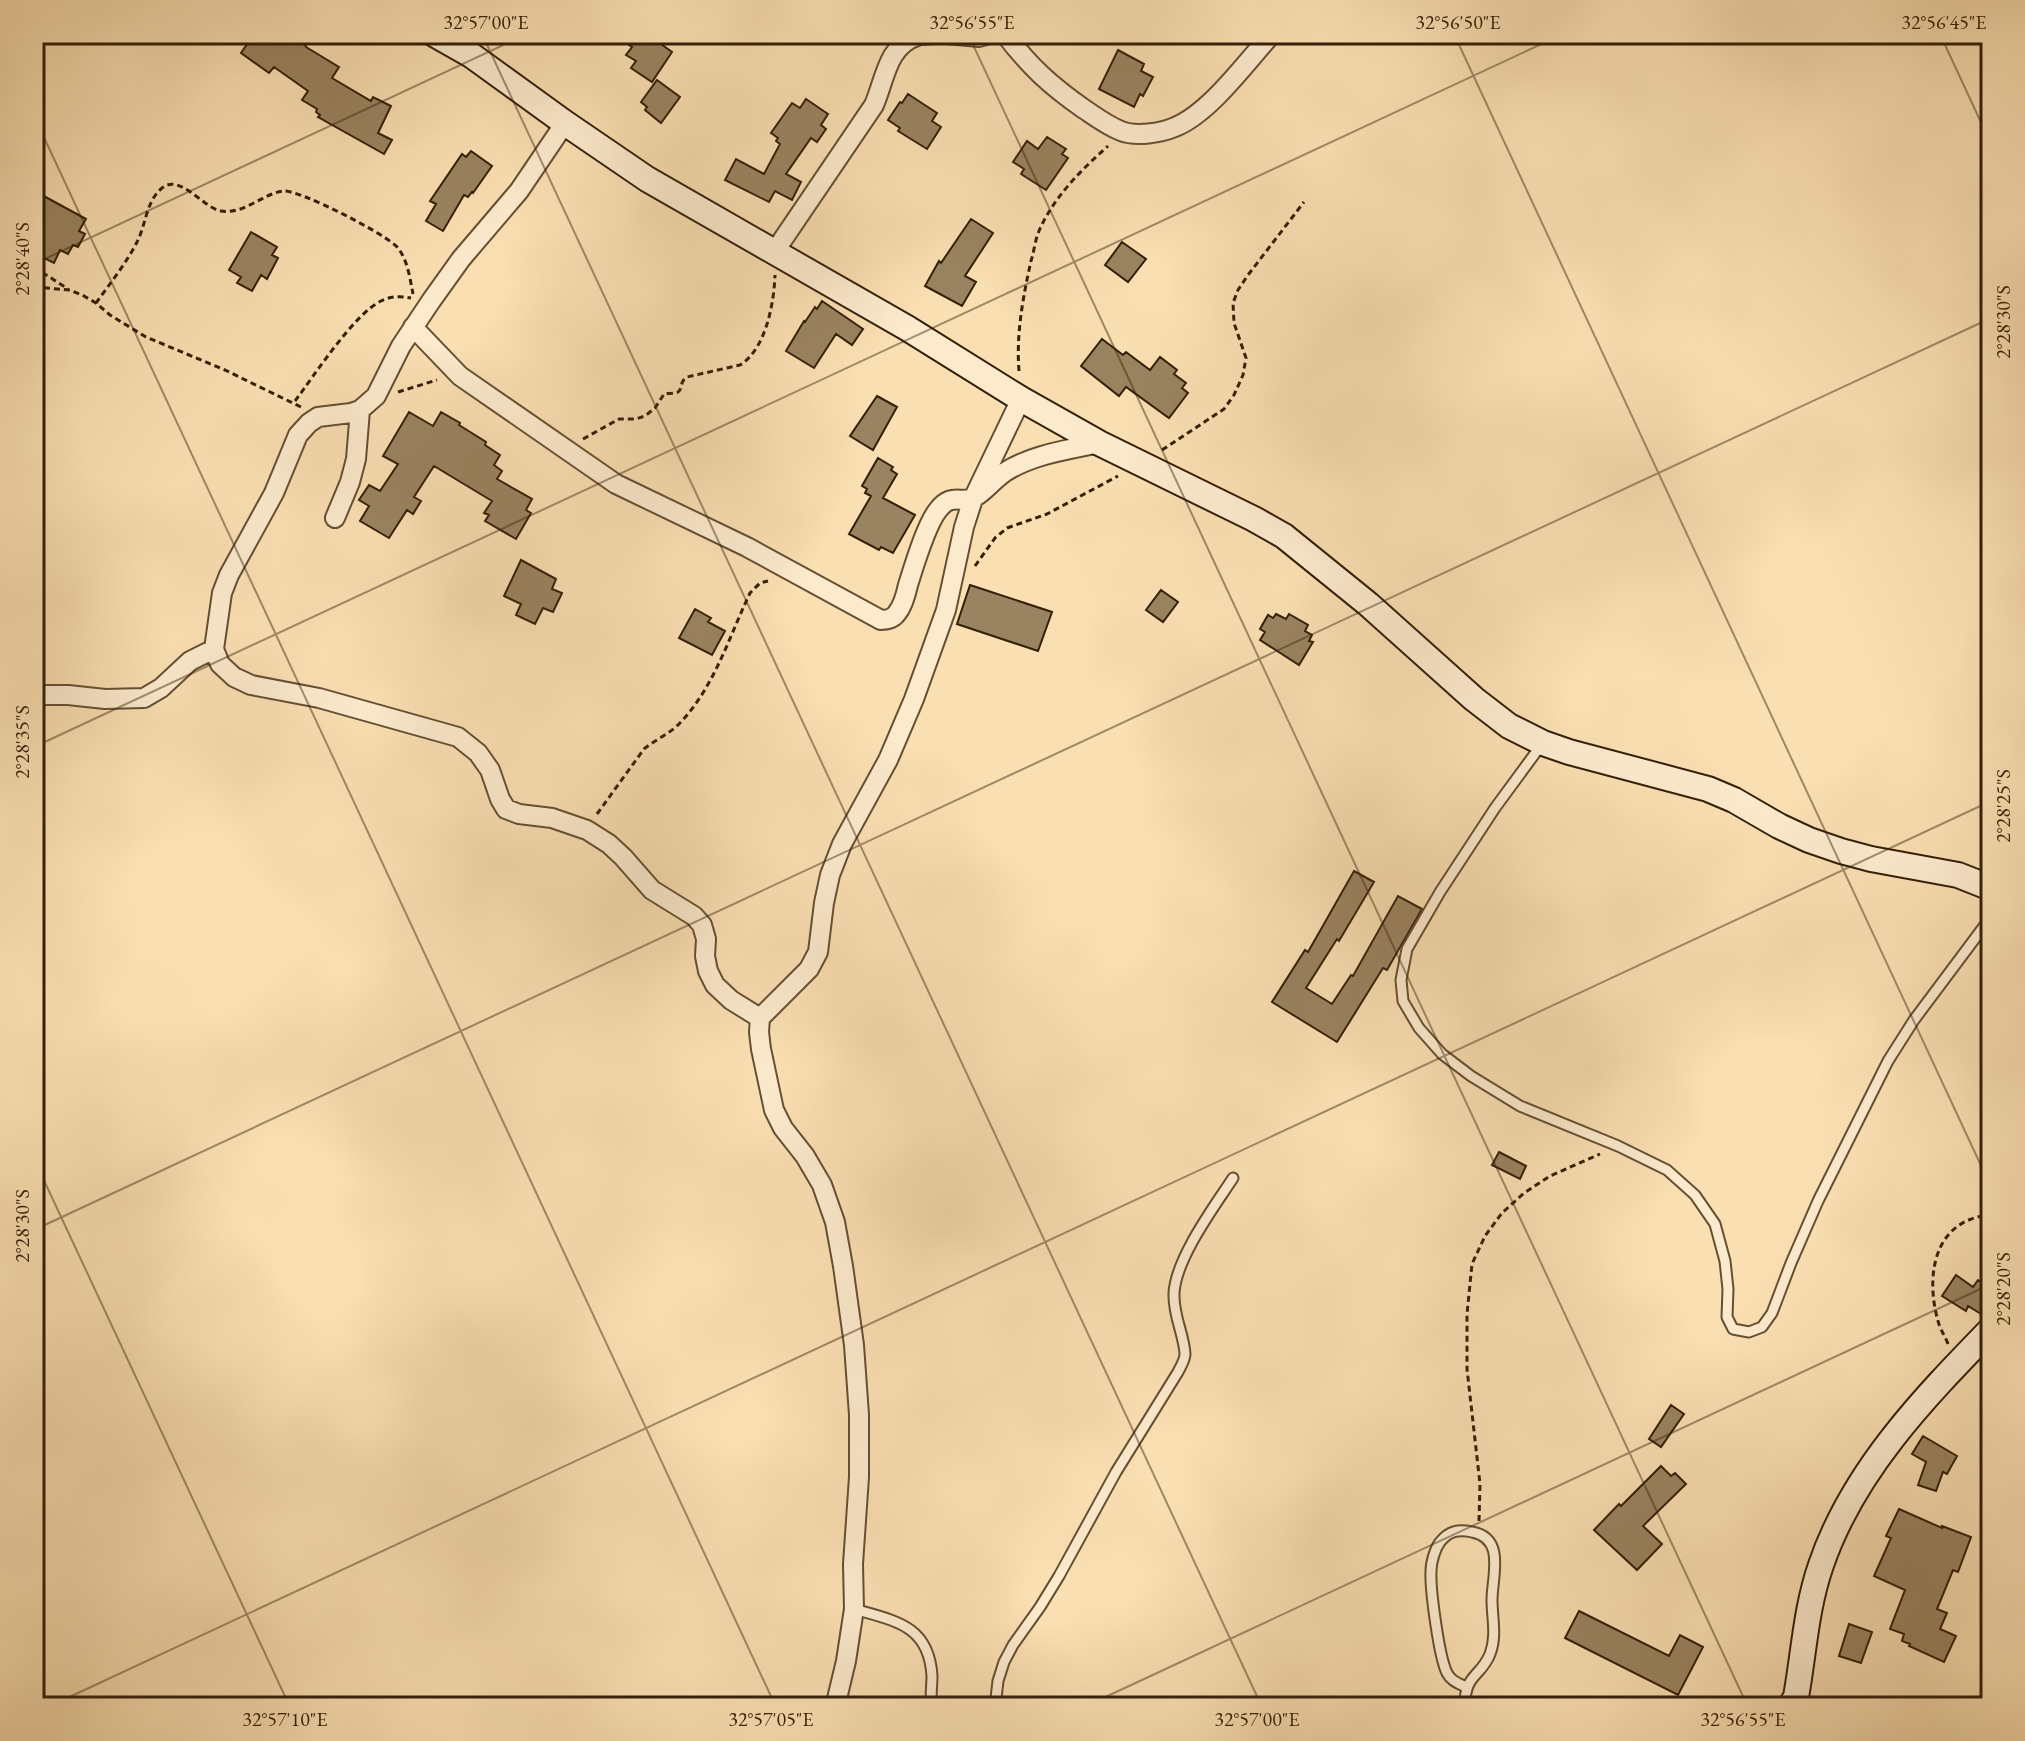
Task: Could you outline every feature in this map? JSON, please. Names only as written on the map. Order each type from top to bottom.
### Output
[{"type":"street","points":[[434,34],[471,55],[647,179],[907,328],[1099,443],[1284,536],[1509,726],[1543,743],[1708,789],[1809,840],[1841,851],[1958,875],[1991,888]]},
{"type":"street","points":[[775,251],[874,105],[890,58],[916,36],[937,34]]},
{"type":"street","points":[[946,34],[979,37],[990,34]]},
{"type":"street","points":[[1005,34],[1026,62],[1061,93],[1123,133],[1152,133],[1176,127],[1196,114],[1272,34]]},
{"type":"street","points":[[565,123],[519,191],[461,259],[413,327],[376,396],[351,413],[318,417],[298,435],[263,515],[229,575],[222,593],[214,649],[220,664],[234,677],[251,685],[319,698],[458,737],[478,753],[490,770],[506,809],[519,814],[552,818],[587,830],[609,844],[652,890],[694,916],[702,925],[708,971],[715,985],[731,1000],[760,1018]]},
{"type":"street","points":[[413,327],[460,376],[616,484],[747,547],[881,620],[889,620],[902,605],[938,509],[951,500],[973,499],[1004,472],[1026,461],[1099,443]]},
{"type":"street","points":[[835,1707],[854,1609],[859,1415],[854,1345],[835,1222],[822,1185],[774,1110],[761,1049],[760,1018],[809,969],[818,952],[830,875],[842,844],[888,760],[914,699],[946,610],[973,499],[1021,399]]},
{"type":"street","points":[[335,518],[350,482],[364,407]]},
{"type":"street","points":[[34,695],[144,698],[161,688],[190,661],[214,649]]},
{"type":"street","points":[[1790,1707],[1796,1697],[1806,1622],[1821,1564],[1845,1509],[1880,1454],[1948,1373],[1991,1329]]},
{"type":"lane","points":[[1543,743],[1495,808],[1407,949],[1401,980],[1403,1001],[1419,1028],[1442,1054],[1471,1076],[1520,1106],[1618,1146],[1667,1170],[1695,1195],[1715,1224],[1725,1261],[1727,1317],[1733,1329],[1749,1332],[1762,1327],[1772,1313],[1818,1201],[1888,1061],[1914,1020],[1991,917]]},
{"type":"lane","points":[[995,1707],[998,1681],[1013,1645],[1052,1587],[1185,1357],[1174,1312],[1174,1290],[1183,1261],[1233,1178]]},
{"type":"lane","points":[[1465,1707],[1466,1687],[1489,1657],[1493,1643],[1492,1598],[1496,1565],[1489,1542],[1479,1533],[1464,1530],[1450,1532],[1437,1546],[1431,1568],[1443,1660],[1453,1681],[1466,1687]]},
{"type":"lane","points":[[854,1609],[901,1622],[919,1636],[930,1655],[932,1707]]},
{"type":"path","points":[[1021,399],[1018,354],[1021,316],[1038,232],[1061,194],[1088,164],[1123,133]]},
{"type":"path","points":[[96,303],[139,240],[153,198],[168,184],[183,187],[212,209],[221,211],[240,209],[286,191],[296,193],[375,230],[395,244],[403,256],[414,298],[397,295],[379,301],[358,318],[294,403]]},
{"type":"path","points":[[971,572],[995,538],[1007,528],[1047,514],[1142,465],[1224,409],[1243,375],[1246,358],[1234,323],[1233,303],[1238,290],[1304,202]]},
{"type":"path","points":[[566,450],[619,419],[636,419],[651,412],[664,394],[677,393],[687,377],[740,365],[748,360],[755,351],[772,308],[775,251]]},
{"type":"path","points":[[34,267],[146,337],[225,370],[318,417]]},
{"type":"path","points":[[34,287],[70,290]]},
{"type":"path","points":[[364,407],[420,384],[460,376]]},
{"type":"path","points":[[587,830],[644,749],[674,729],[689,711],[714,674],[750,593],[760,583],[772,580]]},
{"type":"path","points":[[1479,1533],[1480,1484],[1467,1369],[1467,1314],[1472,1264],[1485,1236],[1502,1213],[1524,1193],[1550,1176],[1618,1146]]},
{"type":"path","points":[[1948,1373],[1948,1346],[1937,1320],[1933,1267],[1944,1239],[1954,1229],[1967,1221],[1991,1215]]},
{"type":"building","points":[[254,34],[289,34],[339,67],[332,78],[371,101],[373,97],[391,106],[378,133],[392,140],[384,154],[318,117],[317,109],[302,100],[308,91],[274,67],[269,73],[241,53]]},
{"type":"building","points":[[613,34],[647,34],[672,52],[652,82],[631,68],[636,61],[626,55],[632,47]]},
{"type":"building","points":[[1118,50],[1144,64],[1141,71],[1153,77],[1134,107],[1099,89]]},
{"type":"building","points":[[657,80],[680,97],[661,123],[645,110],[647,107],[641,102]]},
{"type":"building","points":[[908,94],[937,113],[932,121],[941,127],[927,149],[898,131],[900,128],[888,120]]},
{"type":"building","points":[[806,99],[828,114],[821,125],[826,129],[817,142],[811,138],[786,174],[801,182],[792,200],[775,191],[769,202],[725,180],[736,159],[764,174],[780,144],[771,133],[792,103],[800,108]]},
{"type":"building","points":[[1047,137],[1066,149],[1062,154],[1068,158],[1046,190],[1021,174],[1024,169],[1013,162],[1027,141],[1038,149]]},
{"type":"building","points":[[471,151],[492,166],[473,193],[468,197],[464,195],[443,231],[426,221],[436,204],[430,201],[462,154],[466,157]]},
{"type":"building","points":[[40,194],[86,219],[79,231],[85,234],[78,247],[73,245],[68,254],[60,250],[54,263],[34,253],[34,205]]},
{"type":"building","points":[[971,219],[993,233],[965,276],[976,282],[962,306],[925,286],[939,261],[941,263]]},
{"type":"building","points":[[251,232],[277,247],[272,255],[278,258],[267,279],[261,275],[252,291],[237,283],[241,277],[229,270]]},
{"type":"building","points":[[1122,242],[1146,259],[1128,282],[1105,265]]},
{"type":"building","points":[[822,301],[863,329],[852,345],[836,334],[814,368],[786,351],[804,321]]},
{"type":"building","points":[[1102,339],[1150,370],[1160,357],[1177,370],[1174,374],[1186,383],[1182,388],[1188,393],[1169,418],[1126,387],[1119,396],[1081,366]]},
{"type":"building","points":[[877,396],[897,407],[873,450],[850,436]]},
{"type":"building","points":[[409,412],[433,426],[441,412],[500,455],[494,465],[502,471],[497,479],[532,499],[526,510],[531,513],[516,539],[485,521],[489,515],[484,513],[492,501],[434,466],[414,497],[421,501],[413,514],[407,510],[389,538],[360,521],[369,506],[359,500],[369,485],[380,491],[398,464],[383,456]]},
{"type":"building","points":[[878,458],[893,467],[891,470],[897,474],[883,498],[915,515],[893,553],[881,547],[879,550],[849,534],[871,496],[865,493],[867,489],[862,486]]},
{"type":"building","points":[[521,560],[556,579],[552,589],[562,593],[553,612],[543,608],[535,624],[516,615],[521,604],[504,596]]},
{"type":"building","points":[[970,585],[1052,612],[1038,651],[957,624]]},
{"type":"building","points":[[1161,590],[1178,602],[1163,622],[1146,610]]},
{"type":"building","points":[[695,609],[711,618],[708,622],[725,631],[712,655],[679,638]]},
{"type":"building","points":[[1276,614],[1286,619],[1289,614],[1308,625],[1305,631],[1312,635],[1309,641],[1313,642],[1299,665],[1260,640],[1265,632],[1260,629],[1268,615],[1273,618]]},
{"type":"building","points":[[1354,871],[1374,882],[1306,988],[1332,1004],[1353,976],[1398,896],[1422,909],[1387,970],[1383,968],[1337,1042],[1272,1002],[1305,950],[1308,952]]},
{"type":"building","points":[[1499,1152],[1526,1166],[1520,1179],[1492,1165]]},
{"type":"building","points":[[1956,1275],[1973,1287],[1978,1280],[1991,1288],[1991,1298],[1981,1314],[1968,1306],[1966,1311],[1942,1296]]},
{"type":"building","points":[[1671,1405],[1684,1414],[1661,1447],[1649,1439]]},
{"type":"building","points":[[1923,1436],[1957,1456],[1947,1474],[1943,1472],[1936,1491],[1918,1485],[1926,1462],[1912,1454]]},
{"type":"building","points":[[1661,1466],[1671,1476],[1675,1473],[1686,1484],[1643,1526],[1662,1544],[1637,1570],[1594,1530]]},
{"type":"building","points":[[1899,1509],[1971,1537],[1958,1572],[1953,1570],[1937,1609],[1947,1613],[1940,1629],[1956,1636],[1944,1662],[1909,1646],[1902,1641],[1904,1634],[1890,1629],[1905,1590],[1874,1576],[1891,1538],[1886,1536]]},
{"type":"building","points":[[1579,1611],[1669,1656],[1680,1635],[1703,1647],[1678,1695],[1565,1638]]},
{"type":"building","points":[[1849,1624],[1872,1632],[1861,1663],[1839,1656]]}]
